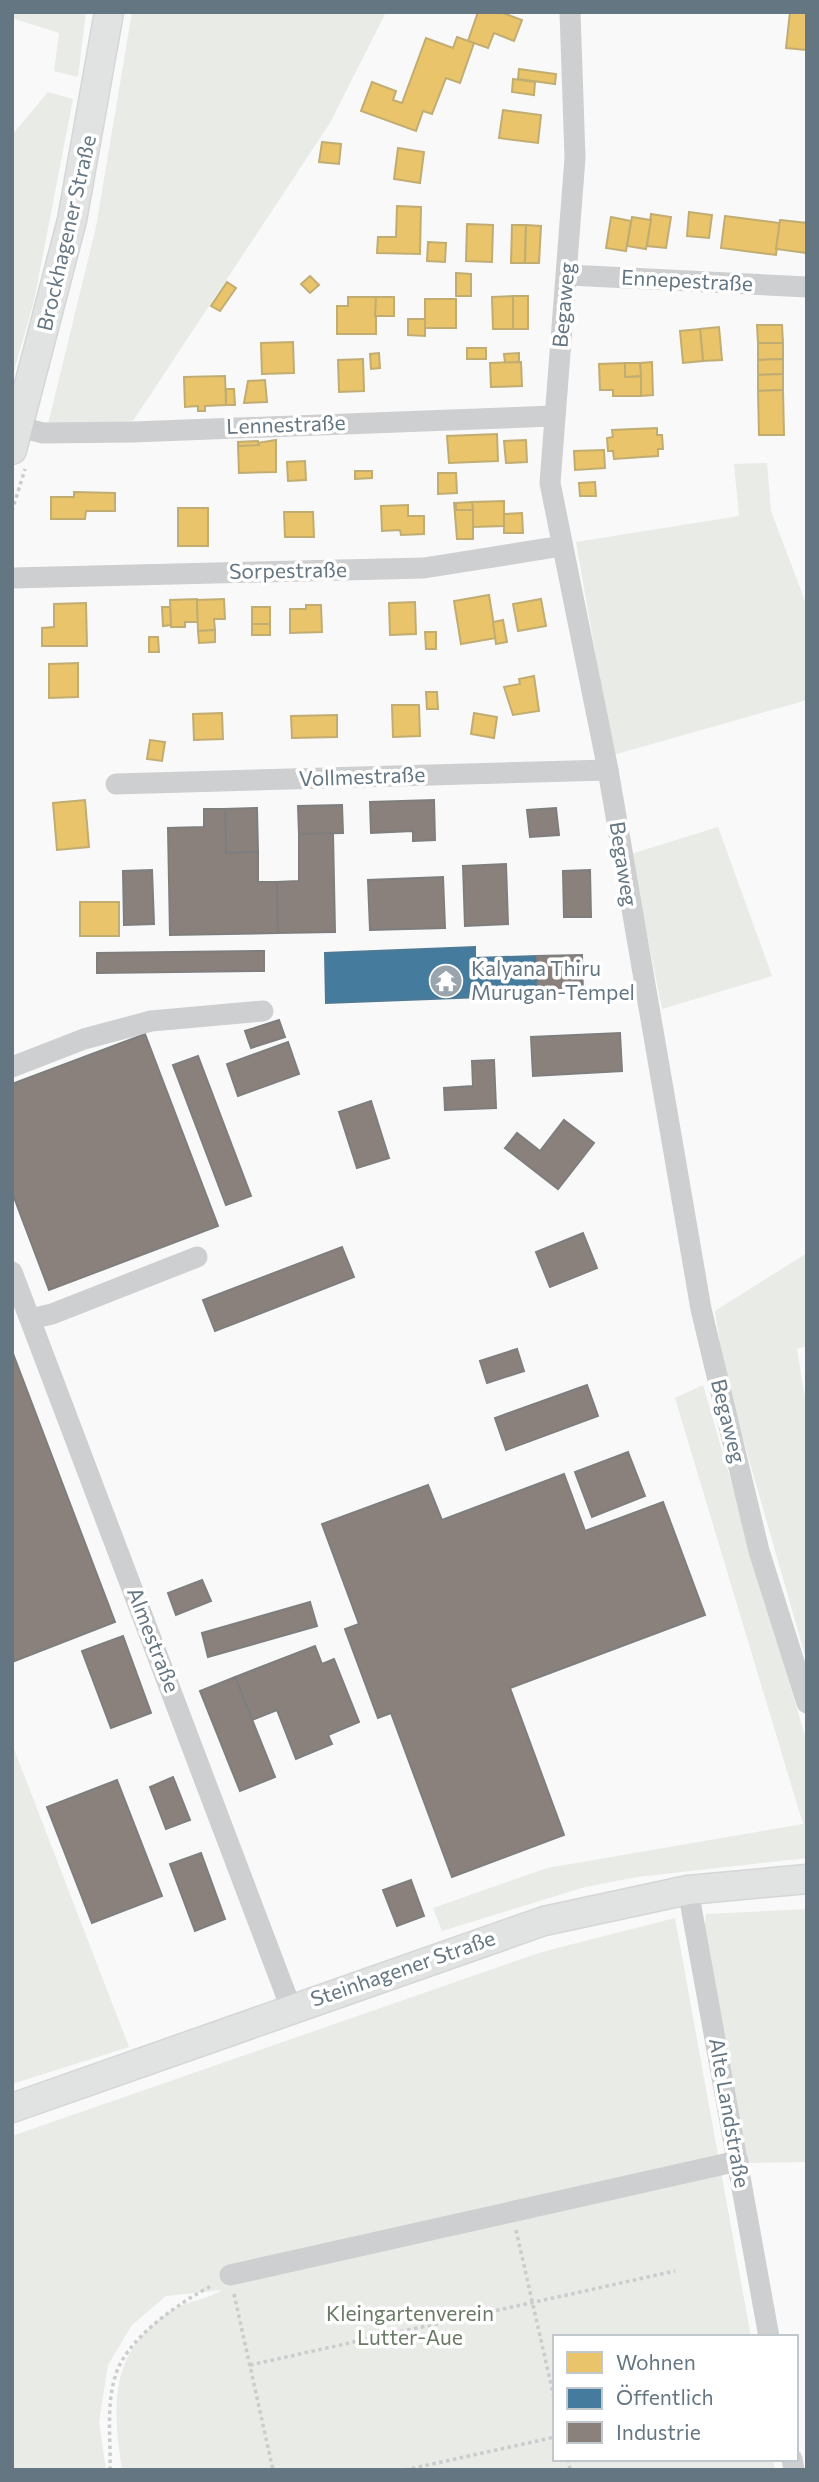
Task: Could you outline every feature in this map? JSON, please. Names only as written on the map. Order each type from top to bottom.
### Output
[{"type":"main road","name":"Brockhagener Straße","points":[[16,439],[72,220],[109,12]]},
{"type":"main road","name":"Steinhagener Straße","points":[[12,2108],[544,1921],[688,1890],[807,1879]]},
{"type":"street","name":"Begaweg","points":[[570,12],[575,158],[550,483],[608,770],[701,1310],[759,1551],[807,1703]]},
{"type":"street","name":"Ennepestraße","points":[[568,275],[807,287]]},
{"type":"street","name":"Lennestraße","points":[[16,439],[43,433],[554,416]]},
{"type":"street","name":"Sorpestraße","points":[[12,578],[424,569],[562,546]]},
{"type":"street","name":"Vollmestraße","points":[[116,784],[608,770]]},
{"type":"street","points":[[12,1067],[84,1039],[151,1021],[263,1011]]},
{"type":"street","points":[[30,1319],[52,1314],[197,1257]]},
{"type":"street","name":"Almestraße","points":[[12,1272],[291,2008]]},
{"type":"street","name":"Alte Landstraße","points":[[688,1890],[769,2335]]},
{"type":"street","points":[[230,2275],[738,2161]]},
{"type":"path","points":[[511,2212],[553,2393]]},
{"type":"path","points":[[249,2365],[675,2271]]},
{"type":"path","points":[[110,2470],[110,2408],[115,2375],[130,2349],[187,2299],[230,2275],[273,2470]]},
{"type":"path","points":[[405,2470],[553,2437]]},
{"type":"green space","points":[[12,12],[86,12],[78,77],[54,71],[59,33],[12,18]]},
{"type":"green space","points":[[132,12],[386,12],[330,123],[131,424],[48,424],[96,227]]},
{"type":"green space","points":[[48,92],[73,99],[34,301],[12,378],[12,135]]},
{"type":"green space","points":[[767,463],[771,511],[807,606],[807,700],[613,755],[576,542],[739,516],[734,464]]},
{"type":"green space","points":[[718,827],[772,976],[662,1009],[631,854]]},
{"type":"green space","points":[[807,1253],[807,1346],[797,1349],[807,1410],[807,1662],[725,1376],[715,1311]]},
{"type":"green space","points":[[703,1385],[807,1743],[807,1858],[637,1877],[585,1887],[442,1931],[433,1908],[547,1868],[803,1824],[675,1398]]},
{"type":"green space","points":[[12,1744],[129,2047],[12,2084]]},
{"type":"green space","points":[[807,1909],[807,2162],[747,2163],[703,1940],[706,1914]]},
{"type":"green space","name":"Kleingartenverein Lutter-Aue","points":[[675,1918],[751,2335],[553,2335],[553,2461],[773,2461],[775,2470],[122,2470],[117,2401],[126,2361],[136,2343],[151,2326],[172,2310],[222,2290],[166,2296],[132,2325],[108,2365],[99,2422],[106,2470],[12,2470],[12,2136],[542,1952]]},
{"type":"building: Wohnen","points":[[478,12],[500,12],[522,20],[514,41],[494,33],[488,48],[468,41]]},
{"type":"building: Wohnen","points":[[790,12],[807,12],[806,50],[786,48]]},
{"type":"building: Wohnen","points":[[457,37],[474,43],[460,83],[446,78],[432,114],[423,111],[416,131],[361,111],[372,82],[396,91],[393,100],[402,103],[426,38],[453,48]]},
{"type":"building: Wohnen","points":[[519,69],[556,74],[555,84],[518,79]]},
{"type":"building: Wohnen","points":[[513,79],[535,82],[534,95],[512,92]]},
{"type":"building: Wohnen","points":[[503,110],[541,115],[538,143],[499,138]]},
{"type":"building: Wohnen","points":[[322,142],[341,144],[339,164],[319,162]]},
{"type":"building: Wohnen","points":[[398,148],[424,152],[420,183],[394,179]]},
{"type":"building: Wohnen","points":[[397,206],[421,207],[420,254],[377,253],[378,237],[396,237]]},
{"type":"building: Wohnen","points":[[689,212],[712,215],[709,238],[687,236]]},
{"type":"building: Wohnen","points":[[651,214],[671,217],[666,248],[647,246]]},
{"type":"building: Wohnen","points":[[725,216],[780,223],[776,255],[721,248]]},
{"type":"building: Wohnen","points":[[611,217],[631,221],[626,251],[606,248]]},
{"type":"building: Wohnen","points":[[632,217],[651,220],[646,249],[627,246]]},
{"type":"building: Wohnen","points":[[780,220],[807,223],[807,253],[776,249]]},
{"type":"building: Wohnen","points":[[467,224],[493,225],[492,262],[466,261]]},
{"type":"building: Wohnen","points":[[512,225],[526,225],[525,263],[511,263]]},
{"type":"building: Wohnen","points":[[526,225],[541,226],[539,263],[525,263]]},
{"type":"building: Wohnen","points":[[428,242],[446,243],[445,262],[427,261]]},
{"type":"building: Wohnen","points":[[456,273],[471,274],[471,296],[456,296]]},
{"type":"building: Wohnen","points":[[310,276],[319,285],[310,293],[301,284]]},
{"type":"building: Wohnen","points":[[227,282],[236,288],[220,311],[211,306]]},
{"type":"building: Wohnen","points":[[513,296],[513,329],[493,329],[492,297]]},
{"type":"building: Wohnen","points":[[513,296],[528,296],[528,329],[513,329]]},
{"type":"building: Wohnen","points":[[348,297],[376,297],[376,334],[337,334],[337,306],[348,306]]},
{"type":"building: Wohnen","points":[[376,297],[394,297],[394,316],[375,316]]},
{"type":"building: Wohnen","points":[[425,299],[456,299],[456,328],[425,328]]},
{"type":"building: Wohnen","points":[[408,319],[425,319],[425,336],[408,335]]},
{"type":"building: Wohnen","points":[[757,325],[782,325],[783,343],[758,343]]},
{"type":"building: Wohnen","points":[[719,327],[722,360],[703,361],[700,329]]},
{"type":"building: Wohnen","points":[[700,329],[703,361],[683,363],[680,331]]},
{"type":"building: Wohnen","points":[[293,342],[294,373],[262,374],[261,343]]},
{"type":"building: Wohnen","points":[[758,343],[783,343],[783,359],[758,360]]},
{"type":"building: Wohnen","points":[[467,348],[486,348],[486,359],[467,359]]},
{"type":"building: Wohnen","points":[[379,353],[380,368],[371,369],[370,354]]},
{"type":"building: Wohnen","points":[[519,353],[519,362],[505,363],[504,354]]},
{"type":"building: Wohnen","points":[[363,359],[364,391],[339,392],[338,360]]},
{"type":"building: Wohnen","points":[[783,359],[783,374],[758,375],[758,360]]},
{"type":"building: Wohnen","points":[[521,362],[522,386],[491,387],[490,363]]},
{"type":"building: Wohnen","points":[[652,362],[653,395],[641,396],[640,363]]},
{"type":"building: Wohnen","points":[[625,363],[625,377],[641,376],[641,396],[613,396],[613,390],[600,390],[599,364]]},
{"type":"building: Wohnen","points":[[625,363],[640,363],[641,376],[625,377]]},
{"type":"building: Wohnen","points":[[783,374],[783,390],[758,391],[758,375]]},
{"type":"building: Wohnen","points":[[225,376],[226,405],[205,406],[205,411],[198,411],[198,406],[185,407],[184,377]]},
{"type":"building: Wohnen","points":[[265,380],[267,402],[244,403],[248,381]]},
{"type":"building: Wohnen","points":[[226,389],[234,389],[235,405],[226,405]]},
{"type":"building: Wohnen","points":[[783,390],[784,435],[759,435],[758,391]]},
{"type":"building: Wohnen","points":[[657,428],[657,435],[662,435],[663,449],[658,449],[658,456],[614,459],[613,451],[608,451],[607,438],[613,437],[612,430]]},
{"type":"building: Wohnen","points":[[497,434],[498,461],[449,463],[447,436]]},
{"type":"building: Wohnen","points":[[276,440],[276,472],[239,473],[238,446]]},
{"type":"building: Wohnen","points":[[526,440],[527,462],[506,463],[504,441]]},
{"type":"building: Wohnen","points":[[258,441],[259,445],[238,446],[238,442]]},
{"type":"building: Wohnen","points":[[604,450],[605,468],[575,470],[574,451]]},
{"type":"building: Wohnen","points":[[305,461],[306,480],[288,481],[287,462]]},
{"type":"building: Wohnen","points":[[355,471],[372,471],[372,478],[355,479]]},
{"type":"building: Wohnen","points":[[438,473],[456,473],[457,493],[438,494]]},
{"type":"building: Wohnen","points":[[595,482],[596,496],[580,496],[579,483]]},
{"type":"building: Wohnen","points":[[74,492],[115,493],[115,511],[86,511],[85,519],[51,519],[51,497],[74,497]]},
{"type":"building: Wohnen","points":[[504,501],[504,526],[473,527],[472,502]]},
{"type":"building: Wohnen","points":[[454,502],[456,510],[473,510],[473,539],[457,539]]},
{"type":"building: Wohnen","points":[[472,502],[473,510],[456,510],[456,503]]},
{"type":"building: Wohnen","points":[[408,505],[408,516],[424,516],[424,534],[401,535],[400,530],[382,531],[381,506]]},
{"type":"building: Wohnen","points":[[178,508],[208,508],[208,546],[178,546]]},
{"type":"building: Wohnen","points":[[284,512],[313,512],[314,537],[285,537]]},
{"type":"building: Wohnen","points":[[522,513],[523,533],[504,533],[504,514]]},
{"type":"building: Wohnen","points":[[489,595],[496,638],[461,644],[454,601]]},
{"type":"building: Wohnen","points":[[197,599],[198,622],[185,622],[185,627],[171,627],[170,600]]},
{"type":"building: Wohnen","points":[[224,599],[225,619],[214,619],[215,630],[198,631],[197,600]]},
{"type":"building: Wohnen","points":[[541,599],[546,626],[518,631],[513,604]]},
{"type":"building: Wohnen","points":[[415,602],[416,634],[390,635],[389,603]]},
{"type":"building: Wohnen","points":[[86,603],[87,646],[42,646],[42,628],[54,627],[54,604]]},
{"type":"building: Wohnen","points":[[306,605],[321,605],[322,632],[290,633],[290,609],[306,609]]},
{"type":"building: Wohnen","points":[[162,607],[170,607],[171,625],[163,626]]},
{"type":"building: Wohnen","points":[[252,607],[270,607],[270,624],[252,624]]},
{"type":"building: Wohnen","points":[[503,620],[507,642],[496,644],[493,622]]},
{"type":"building: Wohnen","points":[[252,624],[270,624],[270,635],[252,635]]},
{"type":"building: Wohnen","points":[[215,630],[215,642],[199,643],[198,631]]},
{"type":"building: Wohnen","points":[[425,632],[436,632],[436,649],[426,649]]},
{"type":"building: Wohnen","points":[[149,637],[158,637],[159,652],[149,652]]},
{"type":"building: Wohnen","points":[[78,663],[78,697],[49,698],[49,664]]},
{"type":"building: Wohnen","points":[[534,676],[539,711],[513,715],[504,687],[520,684],[519,679]]},
{"type":"building: Wohnen","points":[[426,692],[437,692],[438,709],[427,709]]},
{"type":"building: Wohnen","points":[[392,705],[419,705],[420,736],[393,737]]},
{"type":"building: Wohnen","points":[[222,713],[223,739],[194,740],[193,714]]},
{"type":"building: Wohnen","points":[[474,713],[497,717],[494,738],[471,734]]},
{"type":"building: Wohnen","points":[[337,715],[337,737],[292,738],[291,716]]},
{"type":"building: Wohnen","points":[[150,740],[165,742],[162,761],[147,759]]},
{"type":"building: Wohnen","points":[[85,800],[89,847],[57,850],[53,803]]},
{"type":"building: Wohnen","points":[[80,902],[119,902],[119,936],[80,936]]},
{"type":"building: Öffentlich","points":[[475,947],[475,958],[537,956],[538,995],[326,1003],[325,953]]},
{"type":"building: Industrie","points":[[434,800],[435,840],[413,841],[413,831],[371,833],[370,802]]},
{"type":"building: Industrie","points":[[342,805],[343,833],[299,834],[298,806]]},
{"type":"building: Industrie","points":[[257,808],[258,852],[226,853],[225,809]]},
{"type":"building: Industrie","points":[[556,808],[559,835],[530,837],[527,810]]},
{"type":"building: Industrie","points":[[204,809],[225,809],[226,853],[258,852],[258,882],[277,882],[278,933],[170,935],[168,828],[204,827]]},
{"type":"building: Industrie","points":[[333,833],[335,932],[278,933],[277,882],[299,881],[299,834]]},
{"type":"building: Industrie","points":[[506,864],[508,924],[465,926],[463,866]]},
{"type":"building: Industrie","points":[[152,870],[154,924],[124,925],[123,871]]},
{"type":"building: Industrie","points":[[590,870],[591,917],[564,917],[563,871]]},
{"type":"building: Industrie","points":[[443,877],[445,928],[370,930],[368,880]]},
{"type":"building: Industrie","points":[[264,951],[264,971],[97,973],[97,953]]},
{"type":"building: Industrie","points":[[582,955],[583,994],[538,995],[537,956]]},
{"type":"building: Industrie","points":[[279,1020],[285,1037],[251,1048],[245,1031]]},
{"type":"building: Industrie","points":[[620,1033],[622,1071],[533,1076],[531,1037]]},
{"type":"building: Industrie","points":[[145,1034],[218,1226],[49,1290],[12,1192],[12,1084]]},
{"type":"building: Industrie","points":[[288,1042],[299,1074],[238,1096],[227,1064]]},
{"type":"building: Industrie","points":[[198,1056],[251,1196],[226,1205],[173,1065]]},
{"type":"building: Industrie","points":[[494,1060],[496,1108],[445,1110],[444,1088],[473,1086],[472,1061]]},
{"type":"building: Industrie","points":[[371,1101],[389,1158],[357,1168],[339,1112]]},
{"type":"building: Industrie","points":[[564,1120],[594,1143],[558,1189],[505,1148],[517,1133],[540,1151]]},
{"type":"building: Industrie","points":[[583,1233],[597,1268],[550,1287],[536,1252]]},
{"type":"building: Industrie","points":[[342,1247],[354,1277],[215,1331],[203,1300]]},
{"type":"building: Industrie","points":[[517,1349],[524,1371],[487,1383],[480,1361]]},
{"type":"building: Industrie","points":[[12,1351],[115,1622],[12,1662]]},
{"type":"building: Industrie","points":[[587,1385],[598,1416],[506,1450],[495,1418]]},
{"type":"building: Industrie","points":[[628,1452],[645,1496],[592,1517],[575,1472]]},
{"type":"building: Industrie","points":[[564,1474],[585,1531],[663,1502],[705,1615],[510,1688],[564,1835],[452,1877],[391,1713],[378,1718],[345,1629],[359,1624],[322,1524],[428,1485],[442,1520]]},
{"type":"building: Industrie","points":[[202,1580],[211,1601],[176,1615],[168,1593]]},
{"type":"building: Industrie","points":[[310,1602],[317,1626],[208,1657],[202,1633]]},
{"type":"building: Industrie","points":[[123,1636],[151,1713],[111,1728],[82,1651]]},
{"type":"building: Industrie","points":[[315,1646],[322,1664],[334,1659],[359,1722],[328,1735],[332,1744],[296,1759],[277,1710],[252,1720],[235,1677]]},
{"type":"building: Industrie","points":[[235,1677],[275,1777],[240,1791],[200,1691]]},
{"type":"building: Industrie","points":[[173,1777],[190,1820],[166,1829],[150,1787]]},
{"type":"building: Industrie","points":[[117,1780],[162,1896],[92,1923],[47,1807]]},
{"type":"building: Industrie","points":[[201,1853],[225,1919],[195,1931],[170,1864]]},
{"type":"building: Industrie","points":[[411,1880],[424,1916],[397,1926],[383,1890]]},
{"type":"place","name":"Kalyana Thiru Murugan-Tempel","points":[[446,981]]}]
